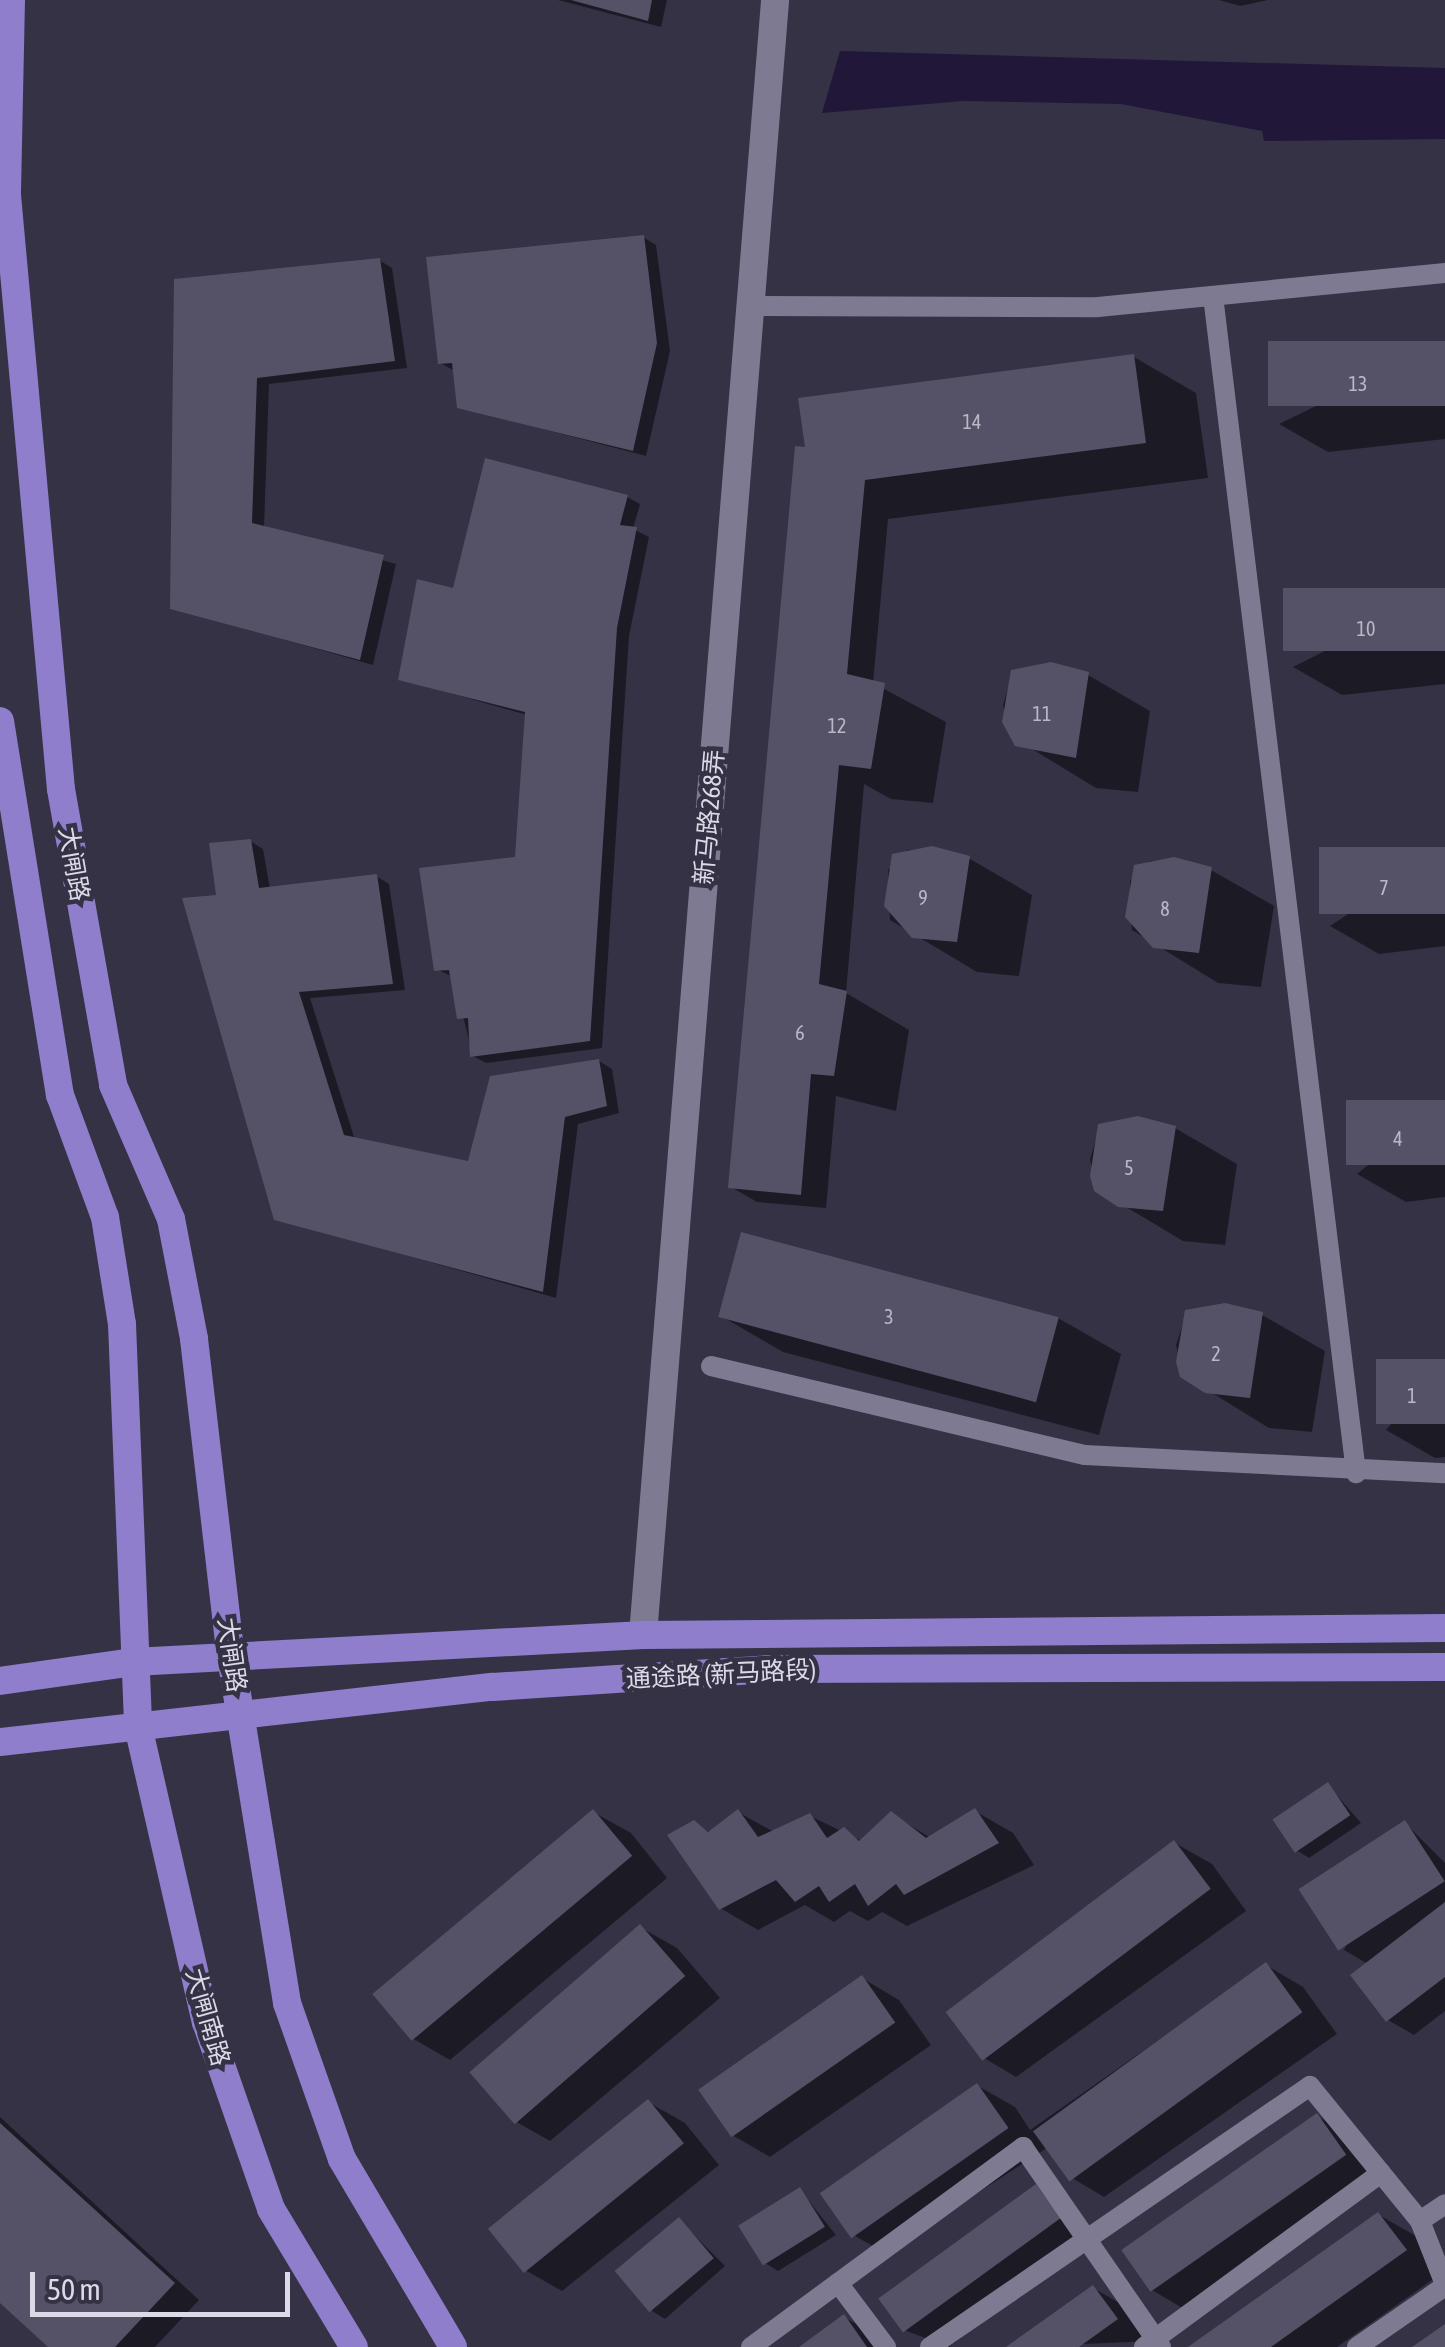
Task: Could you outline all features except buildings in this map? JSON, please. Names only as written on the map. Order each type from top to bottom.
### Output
[{"type":"main road","name":"大闸路","points":[[11,0],[7,195],[60,789],[113,1085],[177,1254],[241,1712]]},
{"type":"main road","name":"大闸路","points":[[0,720],[60,1095],[105,1216],[122,1324],[133,1662]]},
{"type":"main road","name":"通途路 (新马路段)","points":[[0,1680],[133,1662],[643,1635],[1445,1628]]},
{"type":"main road","name":"大闸南路","points":[[133,1662],[138,1726],[206,2022],[271,2209],[354,2347]]},
{"type":"main road","name":"通途路 (新马路段)","points":[[0,1742],[241,1712],[768,1669],[1445,1667]]},
{"type":"main road","points":[[241,1712],[287,2002],[342,2159],[453,2347]]},
{"type":"street","name":"新马路268弄","points":[[643,1635],[775,0]]},
{"type":"lane","points":[[749,306],[986,312],[1212,296],[1445,273]]},
{"type":"lane","points":[[1212,296],[1356,1473]]},
{"type":"lane","points":[[711,1366],[1085,1455],[1356,1473],[1445,1473]]},
{"type":"lane","points":[[930,2347],[1310,2086],[1420,2220],[1445,2285],[1357,2347]]},
{"type":"lane","points":[[751,2347],[1023,2147],[1088,2238],[1154,2344],[1381,2173]]},
{"type":"lane","points":[[1420,2220],[1445,2204]]},
{"type":"lane","points":[[838,2283],[886,2347]]},
{"type":"shaded area","points":[[840,51],[1445,68],[1445,139],[1264,141],[1262,131],[1121,104],[963,101],[822,113]]}]
